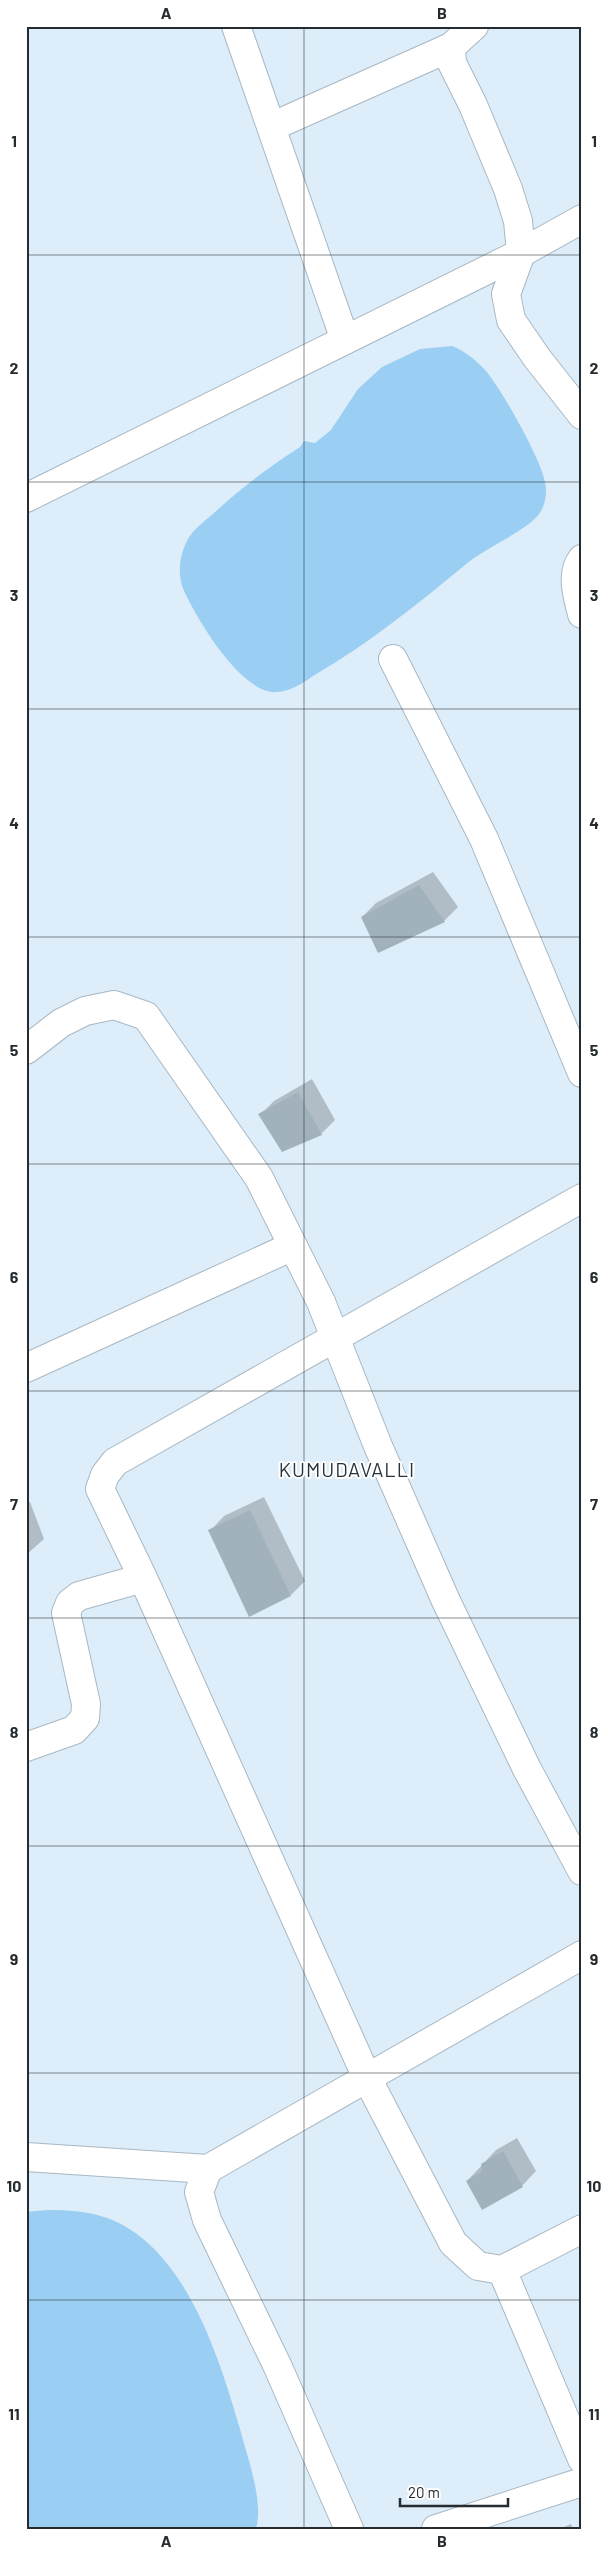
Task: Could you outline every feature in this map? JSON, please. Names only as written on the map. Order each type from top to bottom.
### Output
[{"type":"street","points":[[236,26],[345,340]]},
{"type":"street","points":[[271,127],[451,47],[474,26]]},
{"type":"street","points":[[451,47],[452,63],[473,104],[508,189],[518,221],[521,253],[506,294],[511,320],[537,358],[582,416]]},
{"type":"street","points":[[26,498],[521,253],[582,219]]},
{"type":"street","points":[[582,559],[579,563],[576,586],[582,614]]},
{"type":"street","points":[[393,658],[484,839],[582,1073]]},
{"type":"street","points":[[26,1050],[61,1023],[85,1010],[114,1005],[146,1016],[259,1178],[321,1302],[378,1446],[446,1601],[527,1769],[582,1871]]},
{"type":"street","points":[[582,1198],[115,1462],[104,1476],[100,1489],[143,1578],[367,2078],[453,2243],[478,2266],[502,2270],[582,2229]]},
{"type":"street","points":[[26,1368],[293,1246]]},
{"type":"street","points":[[26,1747],[74,1730],[85,1718],[86,1704],[66,1613],[70,1603],[79,1596],[143,1578]]},
{"type":"street","points":[[26,2157],[208,2169],[582,1955]]},
{"type":"street","points":[[208,2169],[199,2192],[207,2220],[277,2365],[349,2529]]},
{"type":"street","points":[[502,2270],[582,2460]]},
{"type":"street","points":[[436,2529],[582,2482]]},
{"type":"water","points":[[452,346],[470,356],[486,371],[520,425],[542,471],[545,482],[546,497],[541,511],[536,518],[519,531],[470,561],[375,636],[301,684],[278,692],[264,690],[250,682],[222,654],[199,619],[184,591],[180,577],[180,561],[188,539],[200,525],[235,494],[300,447],[304,441],[315,443],[331,430],[358,389],[382,367],[420,349]]},
{"type":"water","points":[[47,2210],[93,2214],[107,2218],[134,2232],[158,2253],[178,2278],[195,2307],[209,2338],[231,2400],[256,2492],[258,2518],[256,2529],[26,2529],[26,2212]]},
{"type":"building","points":[[419,885],[445,922],[378,953],[361,917]]},
{"type":"building","points":[[298,1092],[322,1135],[282,1152],[258,1114]]},
{"type":"building","points":[[250,1510],[291,1596],[249,1617],[208,1530]]},
{"type":"building","points":[[503,2151],[523,2187],[482,2210],[466,2181],[482,2171],[481,2164]]},
{"type":"district","name":"KUMUDAVALLI","points":[[347,1469]]}]
